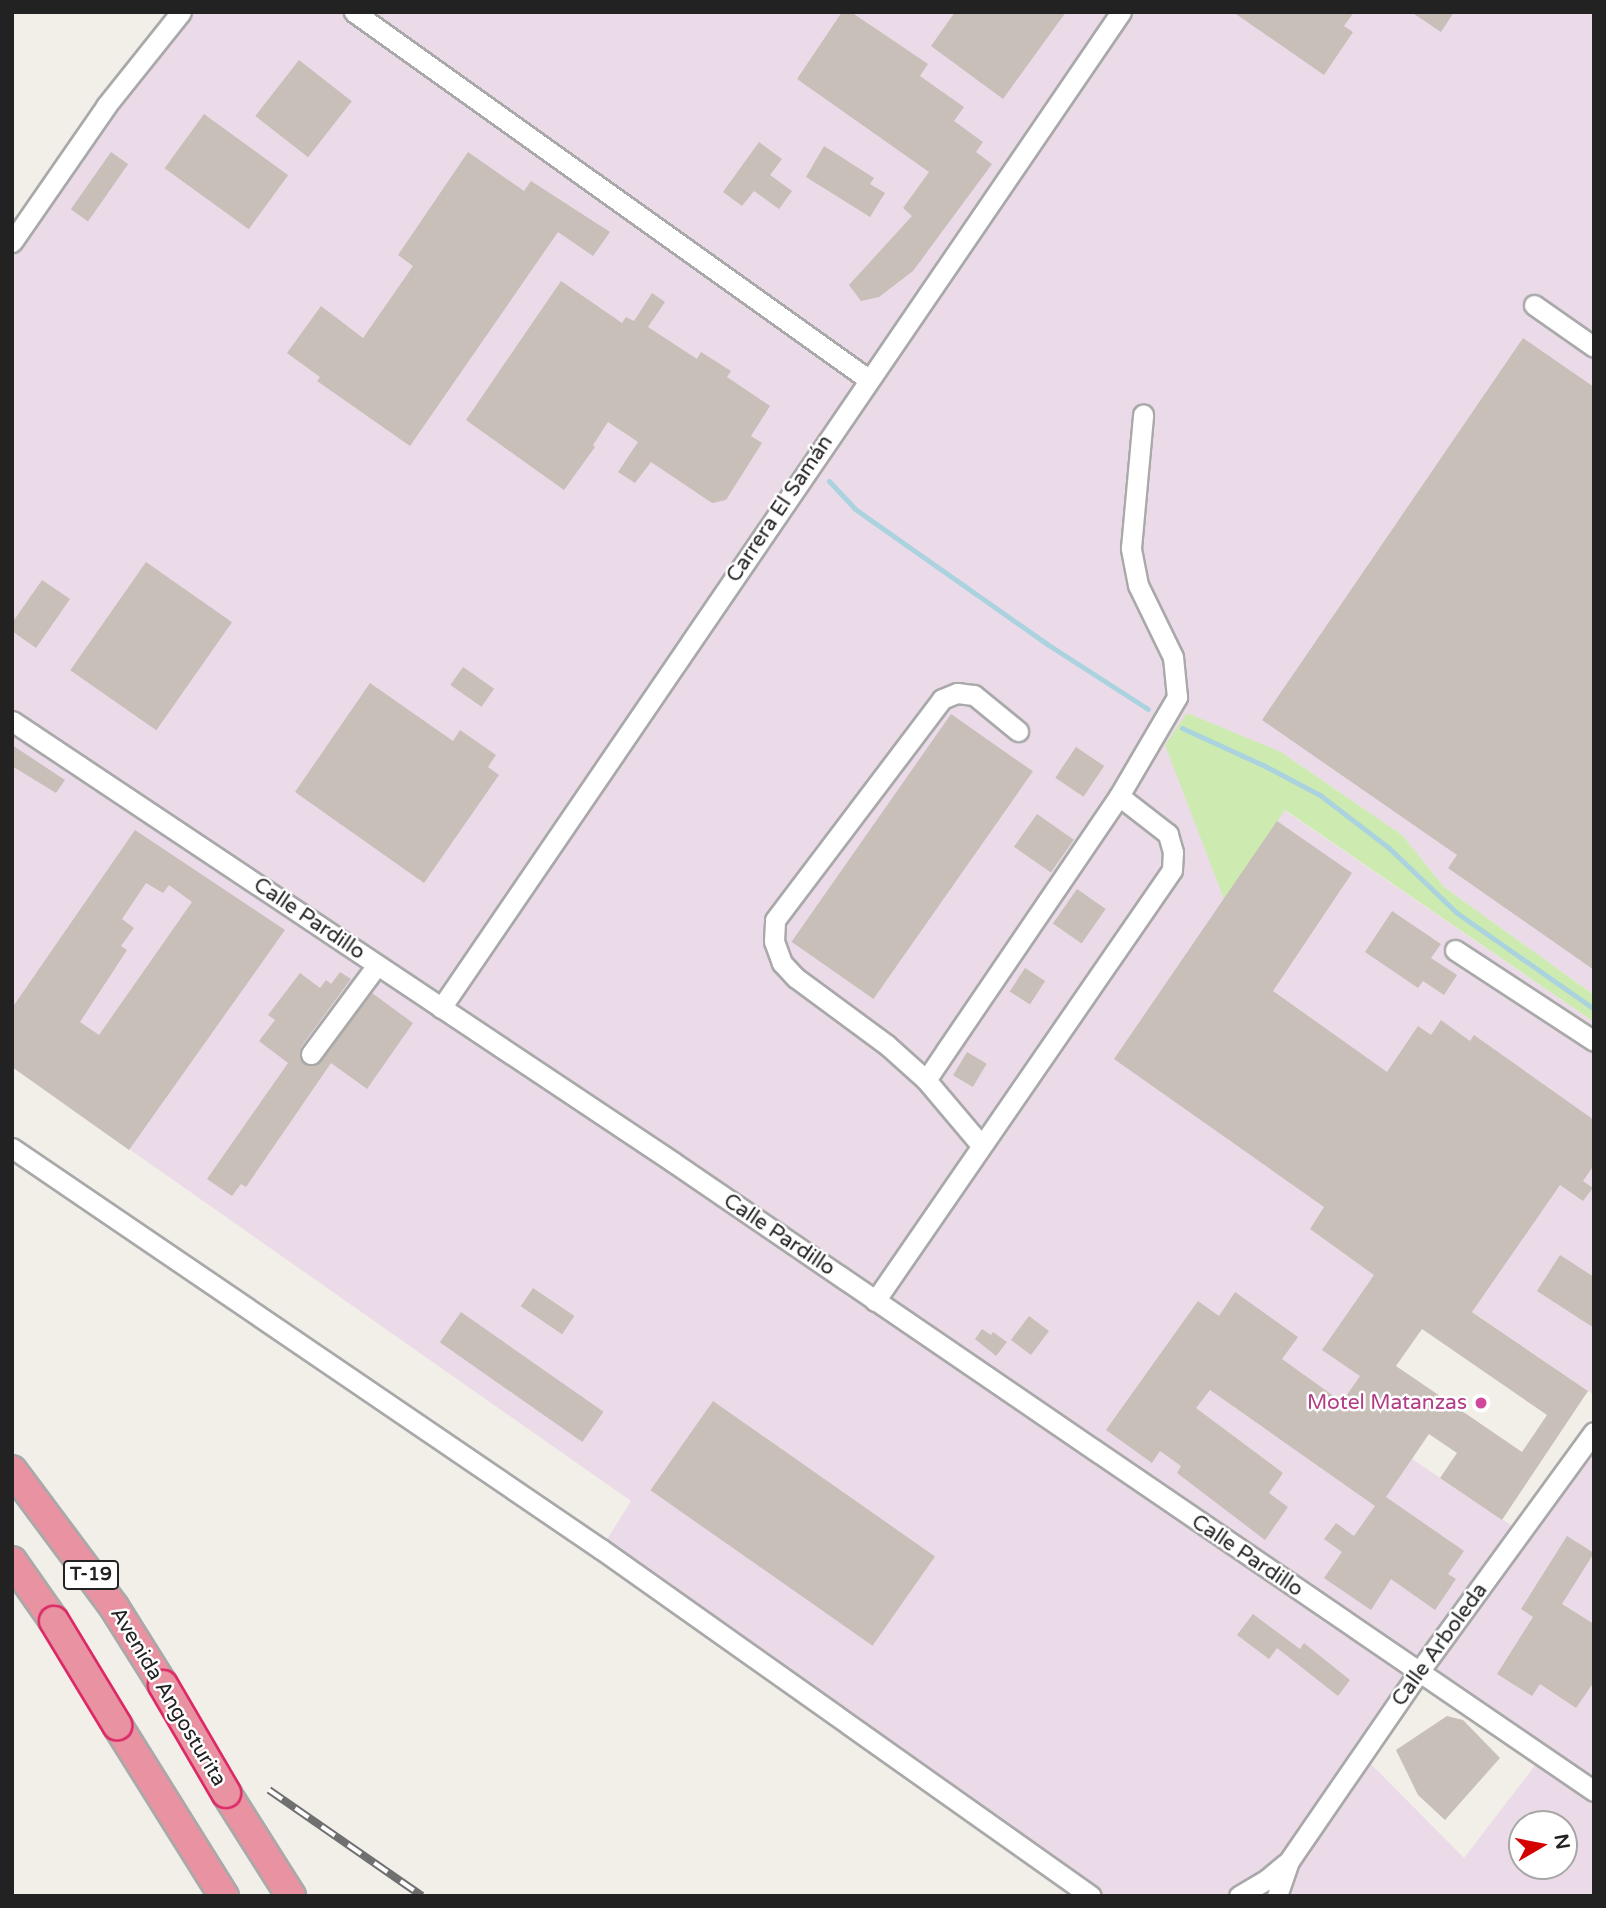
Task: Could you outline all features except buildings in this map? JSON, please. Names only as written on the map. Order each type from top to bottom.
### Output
[{"type":"highway","name":"Avenida Angosturita","points":[[12,1471],[106,1596],[291,1896]]},
{"type":"highway","points":[[12,1561],[54,1620],[224,1896]]},
{"type":"street","points":[[12,242],[106,106],[181,12]]},
{"type":"street","points":[[354,12],[868,379]]},
{"type":"street","name":"Carrera El Samán","points":[[441,1007],[1121,12]]},
{"type":"street","points":[[1534,305],[1594,347]]},
{"type":"street","points":[[926,1080],[1119,796],[1177,697],[1173,657],[1138,585],[1131,548],[1143,415]]},
{"type":"street","points":[[981,1145],[926,1080],[887,1045],[796,978],[782,963],[774,941],[775,920],[942,699],[957,693],[974,695],[1018,731]]},
{"type":"street","name":"Calle Pardillo","points":[[12,720],[441,1007],[1594,1791]]},
{"type":"street","points":[[875,1301],[1172,870],[1174,852],[1168,834],[1119,796]]},
{"type":"street","points":[[1455,950],[1594,1041]]},
{"type":"street","points":[[311,1054],[377,965]]},
{"type":"street","points":[[12,1148],[601,1549],[1091,1896]]},
{"type":"street","name":"Calle Arboleda","points":[[1289,1861],[1418,1673],[1522,1535],[1594,1432]]},
{"type":"street","points":[[1239,1896],[1266,1880],[1289,1861]]},
{"type":"street","points":[[1277,1896],[1289,1861]]},
{"type":"shaded area","points":[[181,12],[1594,12],[1594,995],[1444,887],[1402,835],[1281,752],[1225,898],[1284,810],[1594,1022],[1594,1395],[1445,1293],[1394,1329],[1342,1402],[1297,1371],[1260,1424],[1378,1508],[1412,1459],[1518,1530],[1594,1421],[1594,1896],[1277,1896],[1288,1863],[1239,1896],[1091,1896],[601,1549],[631,1501],[12,1067],[12,242]],"holes":[[[1419,1673],[1543,1755],[1464,1858],[1362,1755]]]},
{"type":"green space","points":[[1187,713],[1281,752],[1402,835],[1444,887],[1594,995],[1594,1022],[1285,810],[1224,899],[1165,745]]},
{"type":"waterway","points":[[829,481],[855,509],[1047,644],[1148,709]]},
{"type":"waterway","points":[[1182,728],[1320,795],[1389,848],[1457,913],[1594,1009]]},
{"type":"railway","points":[[269,1790],[422,1896]]},
{"type":"place","name":"Motel Matanzas","points":[[1481,1403]]}]
